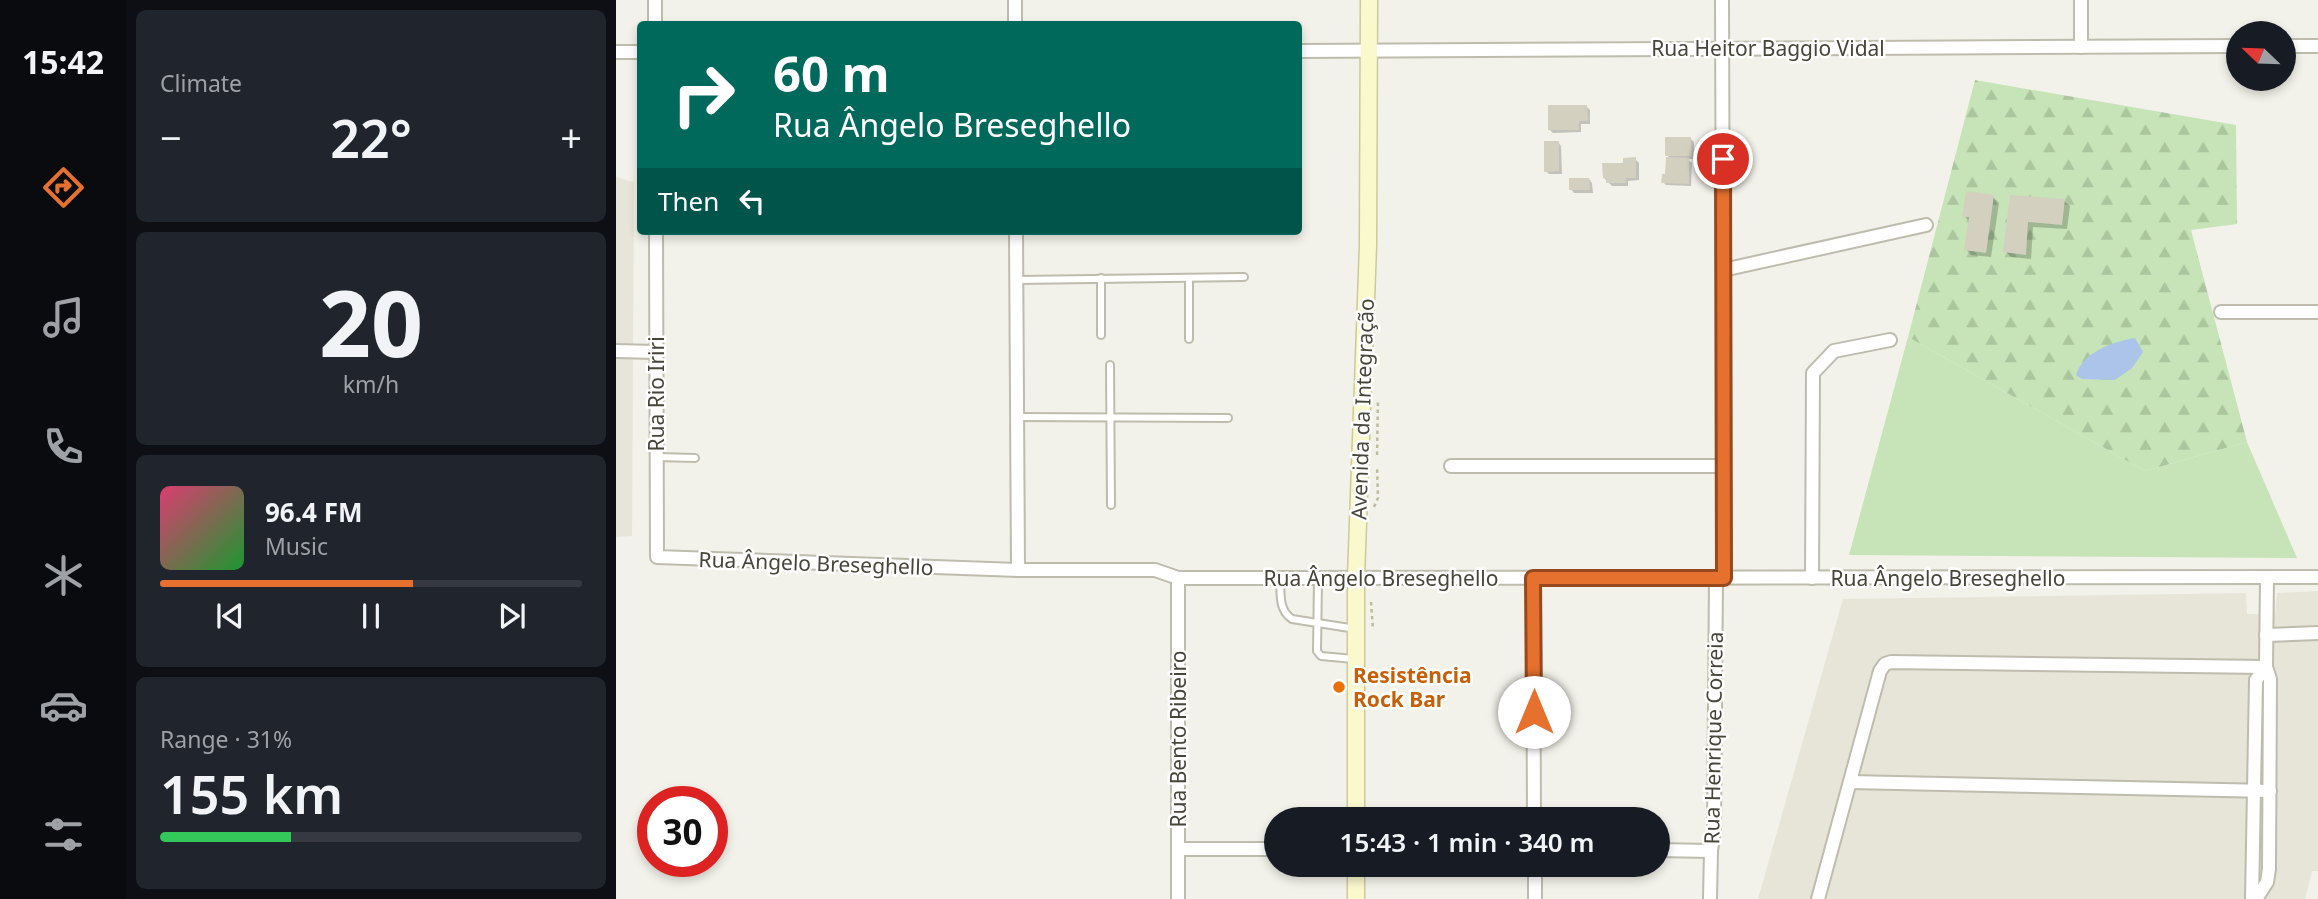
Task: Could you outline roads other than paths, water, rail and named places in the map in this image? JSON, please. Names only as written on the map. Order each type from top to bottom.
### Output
[{"type":"main road","name":"Avenida da Integração","points":[[1356,807],[1356,578],[1368,245],[1368,0]]},
{"type":"main road","points":[[1356,877],[1356,899]]},
{"type":"street","points":[[655,0],[655,21]]},
{"type":"street","points":[[1015,0],[1015,21]]},
{"type":"street","name":"Rua Henrique Correia","points":[[1710,899],[1724,466],[1723,0]]},
{"type":"street","points":[[2081,0],[2081,47]]},
{"type":"street","name":"Rua Heitor Baggio Vidal","points":[[1302,51],[2226,46]]},
{"type":"street","points":[[2296,46],[2318,46]]},
{"type":"street","points":[[616,52],[637,52]]},
{"type":"street","points":[[1723,270],[1926,225]]},
{"type":"street","name":"Rua Rio Iriri","points":[[656,235],[657,557]]},
{"type":"street","points":[[1016,235],[1018,570]]},
{"type":"street","points":[[2221,312],[2318,312]]},
{"type":"street","points":[[1812,578],[1813,373],[1834,351],[1890,340]]},
{"type":"street","points":[[616,351],[656,352]]},
{"type":"street","points":[[1451,467],[1724,466]]},
{"type":"street","name":"Rua Ângelo Breseghello","points":[[657,557],[1018,570],[1155,570],[1178,578],[2318,577]]},
{"type":"street","name":"Rua Bento Ribeiro","points":[[1178,578],[1178,899]]},
{"type":"street","points":[[1533,578],[1534,807]]},
{"type":"street","points":[[2254,899],[2267,882],[2269,869],[2270,679],[2266,667],[2267,578]]},
{"type":"street","points":[[2266,635],[2318,633]]},
{"type":"street","points":[[1818,899],[1880,671],[1885,664],[2266,667]]},
{"type":"street","points":[[2254,899],[2256,680],[2266,667]]},
{"type":"street","points":[[1850,782],[2270,791]]},
{"type":"street","points":[[1178,849],[1264,849]]},
{"type":"street","points":[[1670,850],[1711,851]]},
{"type":"street","points":[[1535,877],[1535,899]]},
{"type":"lane","points":[[1017,279],[1244,277]]},
{"type":"lane","points":[[1101,278],[1101,335]]},
{"type":"lane","points":[[1189,278],[1189,338]]},
{"type":"lane","points":[[1111,365],[1111,505]]},
{"type":"lane","points":[[1017,417],[1228,418]]},
{"type":"lane","points":[[656,457],[695,458]]},
{"type":"lane","points":[[1280,578],[1282,606],[1286,615],[1292,619],[1356,629]]},
{"type":"lane","points":[[1318,578],[1319,654],[1356,659]]},
{"type":"water","points":[[2135,338],[2143,352],[2132,368],[2115,380],[2082,379],[2076,375],[2092,354],[2108,345]]},
{"type":"place","name":"Resistência Rock Bar","points":[[1339,687]]}]
